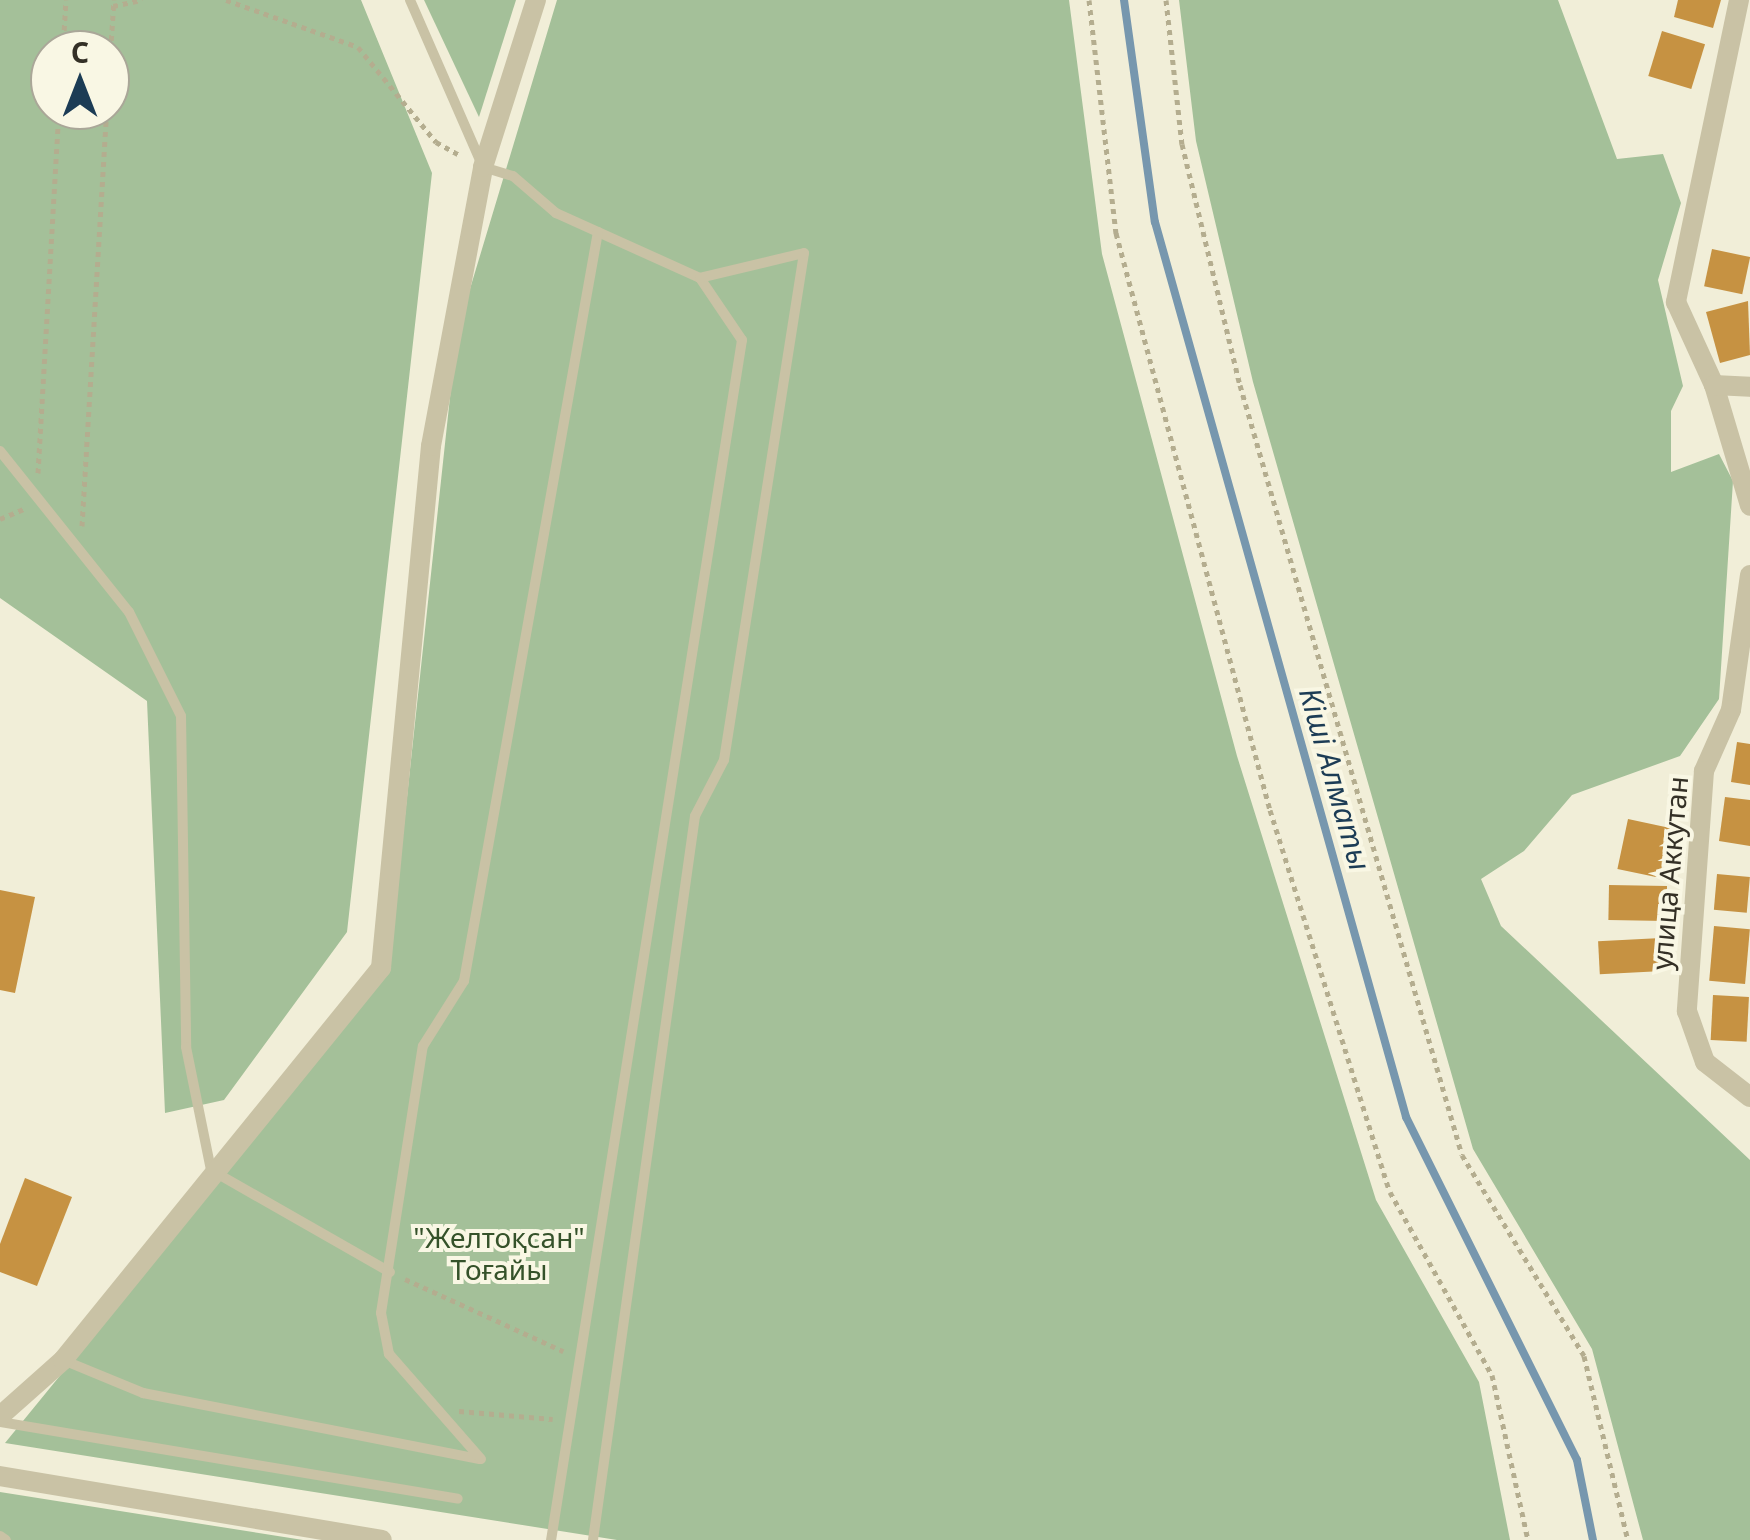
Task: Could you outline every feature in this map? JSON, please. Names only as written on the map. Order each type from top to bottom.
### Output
[{"type":"street","points":[[0,1419],[62,1360],[211,1170],[381,968],[431,446],[483,167],[536,0]]},
{"type":"street","points":[[1738,0],[1676,302],[1714,384],[1750,506]]},
{"type":"street","points":[[1714,384],[1750,387]]},
{"type":"street","name":"улица Аккутан","points":[[1750,575],[1731,710],[1704,771],[1687,1010],[1705,1062],[1750,1097]]},
{"type":"street","points":[[0,1476],[382,1540]]},
{"type":"lane","points":[[410,0],[483,167],[598,232],[700,278],[742,340],[551,1540]]},
{"type":"lane","points":[[62,1360],[143,1392],[481,1459],[380,1338],[423,1046],[464,981],[598,232]]},
{"type":"lane","points":[[593,1540],[695,816],[724,760],[804,253],[700,278]]},
{"type":"lane","points":[[0,451],[129,612],[180,716],[186,1047],[211,1170],[390,1272]]},
{"type":"lane","points":[[0,1419],[458,1498]]},
{"type":"path","points":[[64,30],[66,0]]},
{"type":"path","points":[[112,30],[113,3],[142,0]]},
{"type":"path","points":[[226,0],[358,47],[436,142],[483,167]]},
{"type":"path","points":[[1089,0],[1116,233],[1270,810],[1390,1192],[1492,1375],[1528,1540]]},
{"type":"path","points":[[1166,0],[1182,144],[1240,386],[1462,1155],[1584,1356],[1628,1540]]},
{"type":"path","points":[[0,519],[36,496],[59,130]]},
{"type":"path","points":[[80,550],[106,130]]},
{"type":"path","points":[[390,1272],[580,1358]]},
{"type":"path","points":[[436,1408],[570,1421]]},
{"type":"green space","points":[[0,0],[361,0],[432,173],[347,932],[224,1100],[165,1113],[147,701],[0,598]]},
{"type":"green space","points":[[424,0],[516,0],[479,117]]},
{"type":"green space","name":"\"Желтоқсан\" Тоғайы","points":[[557,0],[1069,0],[1102,254],[1237,756],[1376,1200],[1479,1382],[1510,1540],[617,1540],[5,1443],[388,974],[457,332]]},
{"type":"green space","points":[[1179,0],[1558,0],[1617,159],[1663,154],[1681,203],[1658,280],[1683,386],[1671,411],[1671,472],[1719,454],[1733,481],[1719,699],[1680,756],[1572,795],[1524,851],[1481,879],[1501,926],[1750,1160],[1750,1540],[1643,1540],[1592,1349],[1473,1149],[1253,382],[1196,141]]},
{"type":"green space","points":[[0,1492],[303,1540],[0,1540]]},
{"type":"building","points":[[1678,0],[1721,0],[1713,28],[1674,17]]},
{"type":"building","points":[[1662,31],[1705,44],[1691,89],[1648,76]]},
{"type":"building","points":[[1712,249],[1750,257],[1742,294],[1704,286]]},
{"type":"building","points":[[1748,301],[1750,355],[1720,363],[1706,312]]},
{"type":"building","points":[[1737,742],[1750,744],[1750,785],[1731,782]]},
{"type":"building","points":[[1725,797],[1750,800],[1750,846],[1719,841]]},
{"type":"building","points":[[1628,819],[1670,828],[1659,878],[1617,869]]},
{"type":"building","points":[[1717,874],[1750,877],[1747,913],[1714,910]]},
{"type":"building","points":[[1609,885],[1667,886],[1666,921],[1608,920]]},
{"type":"building","points":[[0,890],[35,897],[15,993],[0,990]]},
{"type":"building","points":[[1714,926],[1750,929],[1745,984],[1709,981]]},
{"type":"building","points":[[1661,938],[1663,971],[1600,974],[1598,941]]},
{"type":"building","points":[[1713,995],[1749,997],[1747,1042],[1711,1040]]},
{"type":"building","points":[[25,1178],[72,1197],[37,1286],[0,1272],[0,1244]]},
{"type":"waterway","name":"Кіші Алматы","points":[[1124,0],[1155,222],[1406,1117],[1577,1460],[1593,1540]]}]
